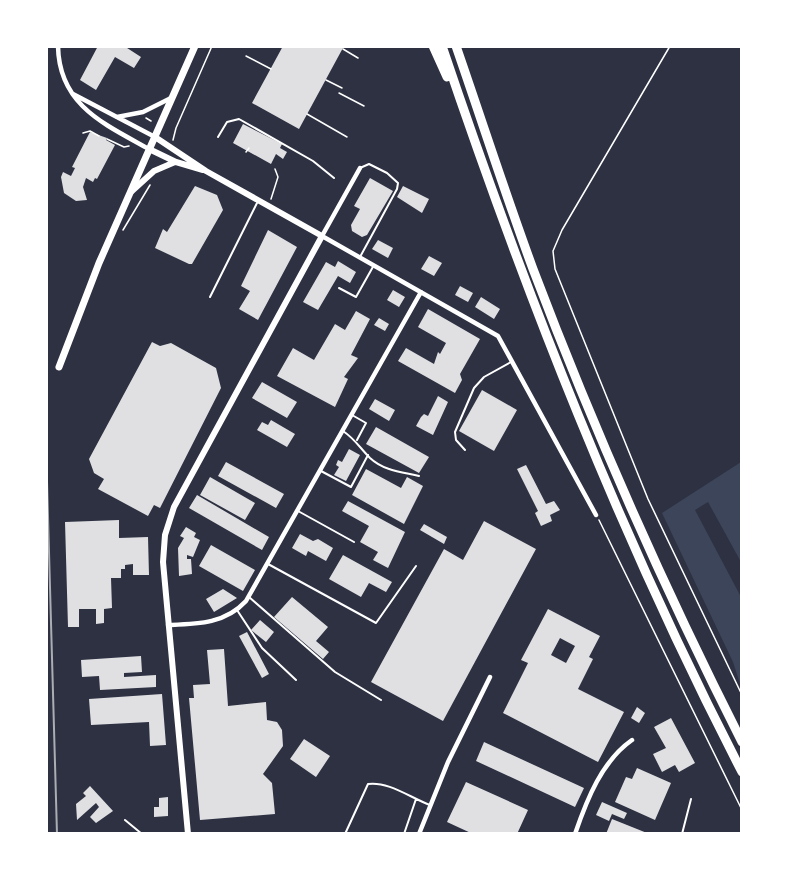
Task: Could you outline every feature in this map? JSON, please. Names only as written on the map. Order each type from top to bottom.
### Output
[{"type":"highway","points":[[433,46],[467,121]]},
{"type":"highway","points":[[442,46],[520,272],[572,404],[661,608],[741,772]]},
{"type":"highway","points":[[456,46],[533,267],[575,377],[656,564],[741,742]]},
{"type":"main road","points":[[59,367],[129,193],[195,46]]},
{"type":"street","points":[[58,46],[62,76],[70,93],[85,110],[149,149],[176,162],[206,171]]},
{"type":"street","points":[[70,93],[154,137],[206,171],[498,336],[514,361],[596,514]]},
{"type":"street","points":[[116,117],[143,112],[173,97]]},
{"type":"street","points":[[129,193],[154,171],[176,162]]},
{"type":"street","points":[[188,834],[163,554],[170,516],[360,168]]},
{"type":"street","points":[[168,625],[207,623],[237,610],[249,597],[421,292]]},
{"type":"street","points":[[420,834],[430,806],[490,677]]},
{"type":"street","points":[[575,834],[614,752],[632,740]]},
{"type":"lane","points":[[218,137],[226,122],[238,119],[312,161],[334,178]]},
{"type":"lane","points":[[360,168],[369,164],[387,173],[398,183],[397,189],[360,257]]},
{"type":"lane","points":[[210,297],[259,200]]},
{"type":"lane","points":[[339,288],[356,297],[374,265]]},
{"type":"lane","points":[[465,450],[456,440],[454,432],[474,388],[484,377],[514,361]]},
{"type":"lane","points":[[237,377],[244,381]]},
{"type":"lane","points":[[352,415],[366,423],[357,441]]},
{"type":"lane","points":[[343,431],[357,441],[368,455],[398,474],[418,476]]},
{"type":"lane","points":[[321,471],[351,487],[368,455]]},
{"type":"lane","points":[[298,511],[354,542]]},
{"type":"lane","points":[[268,564],[376,623],[416,566]]},
{"type":"lane","points":[[249,597],[336,672],[381,700]]},
{"type":"lane","points":[[237,610],[262,648],[296,680]]},
{"type":"lane","points":[[345,832],[368,784],[385,786],[430,806]]},
{"type":"lane","points":[[404,834],[416,799]]},
{"type":"lane","points":[[682,834],[691,799]]},
{"type":"lane","points":[[125,820],[142,834]]},
{"type":"lane","points":[[572,820],[579,822]]},
{"type":"path","points":[[173,141],[212,46]]},
{"type":"path","points":[[670,46],[562,230],[553,251],[555,269],[567,302],[648,499],[741,695]]},
{"type":"path","points":[[343,49],[358,58]]},
{"type":"path","points":[[246,56],[271,69]]},
{"type":"path","points":[[326,80],[342,88]]},
{"type":"path","points":[[339,93],[364,106]]},
{"type":"path","points":[[307,114],[347,137]]},
{"type":"path","points":[[142,124],[146,117],[152,121]]},
{"type":"path","points":[[82,133],[90,131],[99,136]]},
{"type":"path","points":[[170,131],[174,134]]},
{"type":"path","points":[[107,139],[124,147],[130,145]]},
{"type":"path","points":[[246,152],[249,148]]},
{"type":"path","points":[[268,205],[276,190],[278,177],[275,169]]},
{"type":"path","points":[[120,233],[153,180]]},
{"type":"path","points":[[596,514],[741,810]]},
{"type":"shaded area","points":[[741,462],[741,562],[708,502],[695,510],[741,597],[741,687],[733,662],[662,513]]},
{"type":"building","points":[[98,46],[124,46],[141,57],[134,68],[115,57],[96,90],[80,80]]},
{"type":"building","points":[[283,46],[344,46],[299,129],[252,103]]},
{"type":"building","points":[[243,124],[282,144],[280,148],[287,152],[283,159],[276,154],[271,164],[233,143]]},
{"type":"building","points":[[90,132],[107,138],[106,140],[115,145],[97,179],[95,178],[93,182],[86,178],[83,187],[87,200],[76,201],[64,193],[61,177],[63,172],[71,176],[75,168],[72,167]]},
{"type":"building","points":[[370,178],[393,191],[367,235],[362,237],[352,231],[351,225],[360,209],[354,206]]},
{"type":"building","points":[[195,186],[217,195],[223,210],[192,264],[189,264],[155,248],[163,229],[167,232]]},
{"type":"building","points":[[403,186],[429,199],[422,213],[397,197]]},
{"type":"building","points":[[268,230],[297,247],[258,320],[239,309],[250,291],[241,286]]},
{"type":"building","points":[[378,240],[393,248],[388,258],[372,249]]},
{"type":"building","points":[[429,256],[442,263],[434,276],[421,269]]},
{"type":"building","points":[[338,261],[356,272],[350,283],[338,276],[318,310],[303,302],[326,262],[335,267]]},
{"type":"building","points":[[460,286],[473,293],[468,302],[455,295]]},
{"type":"building","points":[[393,290],[405,297],[399,307],[387,300]]},
{"type":"building","points":[[481,297],[500,309],[494,319],[475,307]]},
{"type":"building","points":[[428,309],[480,339],[460,374],[462,380],[455,393],[398,361],[406,348],[434,364],[438,352],[440,354],[446,343],[418,327]]},
{"type":"building","points":[[356,311],[370,319],[351,355],[358,358],[344,377],[348,379],[335,407],[277,376],[293,348],[314,360],[335,324],[345,330]]},
{"type":"building","points":[[379,318],[389,324],[385,331],[374,325]]},
{"type":"building","points":[[152,342],[160,346],[171,343],[216,368],[221,388],[160,508],[154,505],[148,516],[98,489],[104,479],[94,473],[89,459]]},
{"type":"building","points":[[262,382],[297,402],[287,418],[252,398]]},
{"type":"building","points":[[482,390],[517,410],[494,451],[459,431]]},
{"type":"building","points":[[438,396],[448,402],[433,435],[416,426],[424,414],[428,416]]},
{"type":"building","points":[[375,399],[395,410],[389,421],[369,409]]},
{"type":"building","points":[[271,420],[295,434],[287,447],[257,430],[262,422],[268,425]]},
{"type":"building","points":[[376,427],[429,457],[419,473],[366,444]]},
{"type":"building","points":[[349,449],[360,455],[346,481],[334,475],[339,467],[336,465],[338,460],[342,462]]},
{"type":"building","points":[[226,462],[284,494],[276,508],[218,476]]},
{"type":"building","points":[[526,465],[546,504],[554,501],[560,510],[550,515],[552,521],[541,526],[535,513],[538,511],[517,469]]},
{"type":"building","points":[[366,469],[401,488],[407,477],[423,486],[404,524],[352,495]]},
{"type":"building","points":[[210,477],[255,503],[245,520],[200,495]]},
{"type":"building","points":[[197,495],[269,537],[262,550],[189,508]]},
{"type":"building","points":[[348,501],[405,532],[388,568],[373,560],[378,552],[360,542],[369,526],[342,511]]},
{"type":"building","points":[[119,520],[119,538],[148,537],[149,575],[133,575],[133,564],[125,565],[125,569],[121,569],[121,578],[111,578],[112,608],[104,609],[104,623],[96,624],[96,609],[79,609],[79,627],[68,627],[65,522]]},
{"type":"building","points":[[484,521],[536,549],[443,721],[371,682],[444,549],[463,560]]},
{"type":"building","points":[[424,524],[447,537],[444,544],[420,530]]},
{"type":"building","points":[[186,527],[196,533],[194,537],[200,540],[193,557],[187,555],[187,559],[191,559],[192,574],[179,576],[178,548],[184,538],[180,536]]},
{"type":"building","points":[[300,534],[313,541],[318,539],[333,548],[326,561],[308,551],[306,556],[292,548]]},
{"type":"building","points":[[211,545],[255,570],[243,591],[199,566]]},
{"type":"building","points":[[343,555],[392,582],[386,592],[369,583],[361,597],[329,579]]},
{"type":"building","points":[[223,589],[237,598],[214,612],[206,599]]},
{"type":"building","points":[[292,597],[328,627],[316,641],[329,652],[323,659],[274,617]]},
{"type":"building","points":[[548,609],[600,636],[589,657],[593,659],[578,689],[624,712],[598,762],[503,713],[528,663],[521,660]],"holes":[[[560,638],[575,646],[566,663],[551,655]]]},
{"type":"building","points":[[260,620],[274,632],[266,642],[251,630]]},
{"type":"building","points":[[247,632],[269,674],[262,678],[239,636]]},
{"type":"building","points":[[224,649],[228,706],[266,702],[267,720],[277,722],[282,730],[283,746],[263,774],[272,783],[275,814],[200,820],[189,698],[194,698],[193,685],[210,684],[207,650]]},
{"type":"building","points":[[141,656],[142,672],[124,673],[124,677],[156,675],[156,687],[100,690],[99,676],[82,677],[81,660]]},
{"type":"building","points":[[162,694],[166,745],[150,746],[149,722],[91,725],[89,699]]},
{"type":"building","points":[[637,707],[645,713],[639,723],[631,718]]},
{"type":"building","points":[[671,718],[695,763],[679,772],[675,765],[662,772],[653,754],[666,748],[654,727]]},
{"type":"building","points":[[304,739],[330,756],[316,777],[290,759]]},
{"type":"building","points":[[484,742],[584,788],[575,807],[476,761]]},
{"type":"building","points":[[637,768],[671,783],[655,820],[615,802],[626,777],[632,779]]},
{"type":"building","points":[[466,782],[528,810],[517,834],[473,834],[447,822]]},
{"type":"building","points":[[90,786],[113,811],[96,823],[90,817],[99,807],[96,803],[77,820],[76,804],[86,796],[83,793]]},
{"type":"building","points":[[168,797],[168,816],[154,817],[154,807],[159,807],[159,798]]},
{"type":"building","points":[[602,802],[627,813],[624,819],[612,814],[609,821],[596,815]]},
{"type":"building","points":[[612,819],[647,833],[647,834],[606,834]]},
{"type":"railway","points":[[46,446],[57,834]]}]
